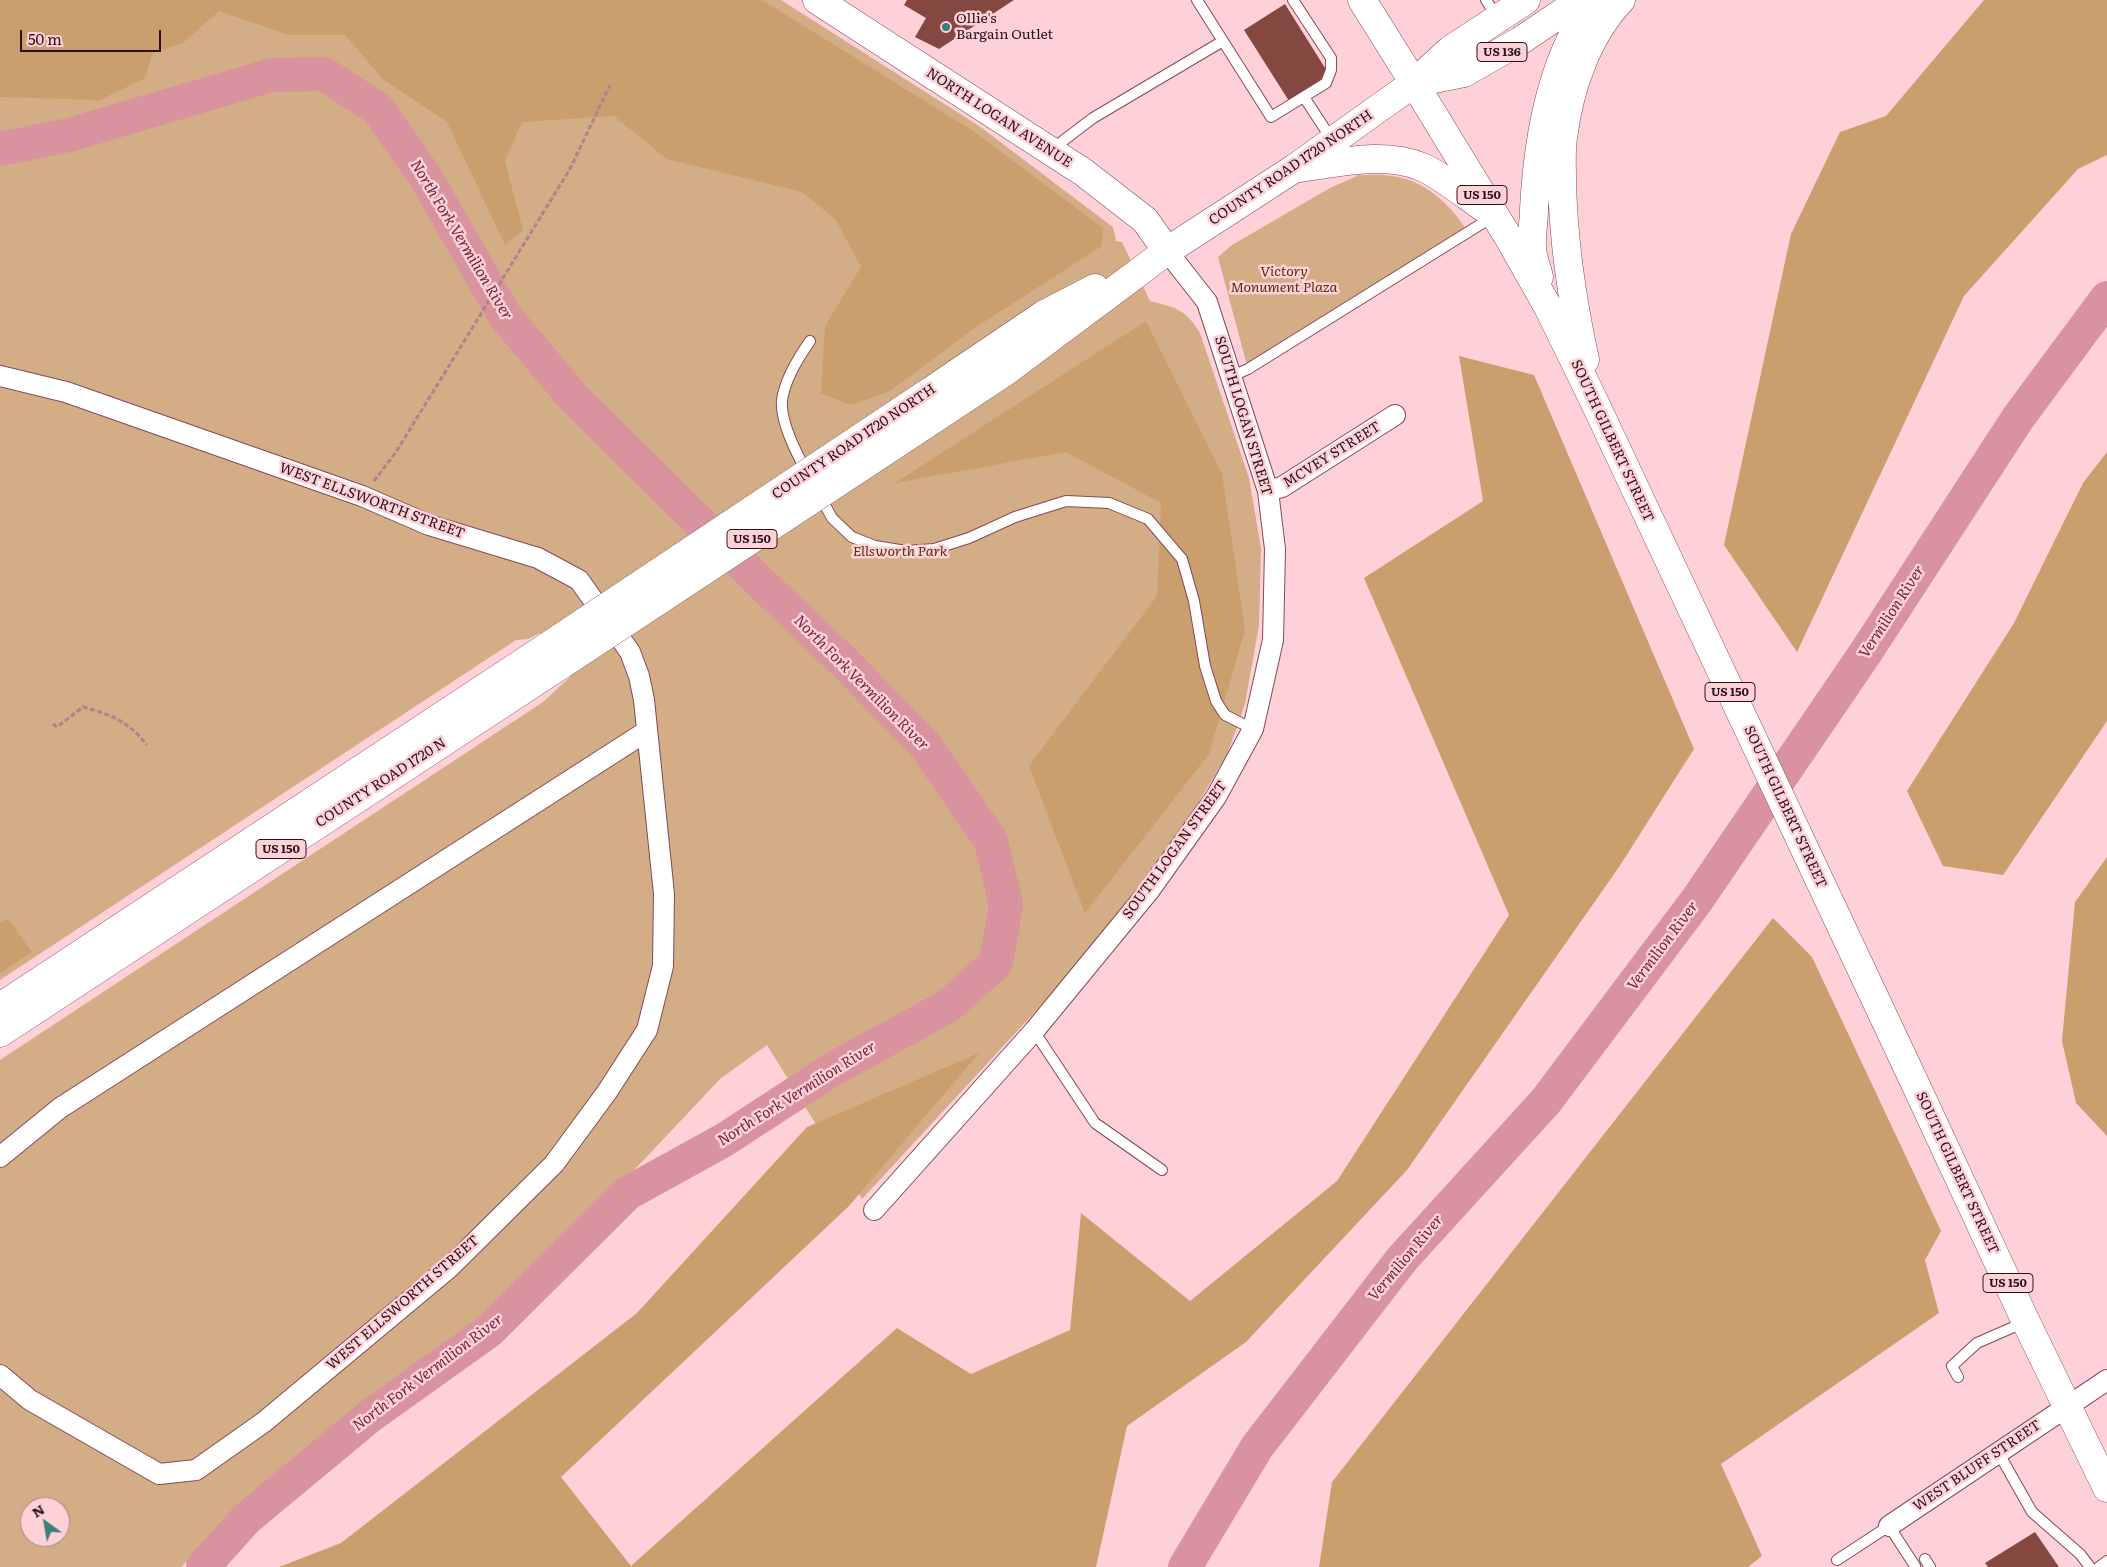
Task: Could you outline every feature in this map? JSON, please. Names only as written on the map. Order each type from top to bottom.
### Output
[{"type":"main road","name":"NORTH LOGAN AVENUE","points":[[817,0],[1083,172],[1144,220],[1167,251]]},
{"type":"main road","name":"SOUTH GILBERT STREET","points":[[1362,0],[1495,216],[1560,302],[1593,399],[2065,1406],[2107,1488]]},
{"type":"main road","name":"US 136","points":[[1414,84],[1492,9],[1526,0]]},
{"type":"main road","name":"US 136","points":[[1414,84],[1464,73],[1520,41],[1581,0]]},
{"type":"main road","points":[[1560,302],[1532,248],[1536,182],[1543,124],[1557,72],[1580,20],[1594,0]]},
{"type":"main road","points":[[1560,302],[1562,139],[1572,94],[1587,50],[1621,0]]},
{"type":"main road","name":"COUNTY ROAD 1720 NORTH","points":[[555,655],[936,402],[1005,372],[1167,251],[1295,168],[1414,84]]},
{"type":"main road","points":[[1295,168],[1364,160],[1401,160],[1423,168],[1495,216]]},
{"type":"main road","name":"COUNTY ROAD 1720 N","points":[[0,1007],[555,655]]},
{"type":"main road","name":"COUNTY ROAD 1720 N","points":[[0,1033],[555,655]]},
{"type":"street","name":"SOUTH LOGAN STREET","points":[[874,1210],[1034,1031],[1154,884],[1216,797],[1253,729],[1273,640],[1275,549],[1268,491],[1207,302],[1167,251]]},
{"type":"street","name":"WEST ELLSWORTH STREET","points":[[0,376],[66,392],[362,496],[429,525],[538,558],[579,580],[630,652],[639,676],[644,700],[664,894],[664,966],[647,1030],[607,1092],[548,1170],[450,1267],[264,1422],[196,1470],[159,1474],[30,1400],[0,1375]]},
{"type":"street","name":"MCVEY STREET","points":[[1268,491],[1282,487],[1395,415]]},
{"type":"street","points":[[0,1156],[60,1108],[647,732]]},
{"type":"street","name":"WEST BLUFF STREET","points":[[1889,1526],[2065,1406],[2107,1380]]},
{"type":"lane","points":[[1197,0],[1271,117],[1326,83],[1331,70],[1331,58],[1297,1]]},
{"type":"lane","points":[[1051,151],[1093,118],[1223,41]]},
{"type":"lane","points":[[1304,96],[1333,141]]},
{"type":"lane","points":[[1232,376],[1248,369],[1495,216]]},
{"type":"lane","points":[[810,340],[794,364],[782,400],[787,432],[832,518],[852,537],[875,546],[906,551],[934,549],[969,538],[1015,517],[1066,501],[1109,502],[1148,519],[1182,559],[1194,601],[1205,666],[1216,701],[1225,716],[1253,729]]},
{"type":"lane","points":[[1034,1031],[1095,1122],[1162,1170]]},
{"type":"lane","points":[[1958,1377],[1952,1366],[1977,1343],[2026,1322]]},
{"type":"lane","points":[[1998,1452],[2022,1498],[2032,1512],[2080,1554],[2090,1567]]},
{"type":"lane","points":[[1837,1560],[1889,1526],[1915,1566]]},
{"type":"lane","points":[[2099,1567],[2107,1561]]},
{"type":"path","points":[[362,496],[396,452],[570,169],[610,84]]},
{"type":"path","points":[[52,724],[57,727],[83,707],[120,719],[136,731],[147,745]]},
{"type":"green space","name":"Ellsworth Park","points":[[0,0],[781,0],[979,126],[1113,227],[1116,241],[1122,242],[1150,301],[1174,308],[1185,314],[1200,333],[1249,478],[1261,548],[1259,625],[1245,704],[1227,755],[1167,854],[1068,976],[862,1199],[767,1045],[720,1079],[622,1183],[489,1312],[298,1457],[181,1567],[0,1567],[0,1060],[543,702],[570,677],[540,633],[528,639],[516,640],[0,980]]},
{"type":"green space","name":"Victory Monument Plaza","points":[[1359,175],[1387,175],[1415,182],[1445,203],[1468,232],[1248,369],[1218,257],[1232,245],[1330,188]]},
{"type":"shaded area","points":[[0,0],[762,0],[973,131],[1103,228],[1102,246],[973,329],[890,391],[851,405],[821,393],[825,326],[861,267],[836,220],[802,192],[667,159],[614,116],[522,122],[505,161],[523,230],[505,245],[447,122],[384,80],[345,35],[289,35],[219,11],[183,43],[153,52],[145,78],[100,100],[0,97]]},
{"type":"shaded area","points":[[1984,0],[2107,0],[2107,155],[2078,169],[1964,296],[1797,652],[1724,545],[1791,234],[1840,132],[1886,116]]},
{"type":"shaded area","points":[[1146,321],[1222,474],[1245,630],[1209,754],[1085,913],[1029,766],[1157,596],[1161,503],[1066,452],[895,483]]},
{"type":"shaded area","points":[[1459,356],[1534,375],[1694,749],[1619,867],[1407,1170],[1246,1342],[1127,1426],[1096,1567],[279,1567],[341,1543],[637,1313],[807,1127],[979,1053],[849,1206],[561,1477],[631,1566],[897,1328],[971,1374],[1070,1330],[1081,1213],[1190,1301],[1337,1181],[1509,915],[1364,578],[1483,501]]},
{"type":"shaded area","points":[[2107,452],[2107,721],[2003,875],[1943,866],[1907,791],[2014,623],[2083,483]]},
{"type":"shaded area","points":[[2107,857],[2107,1136],[2076,1103],[2062,1041],[2075,902]]},
{"type":"shaded area","points":[[1773,918],[1812,957],[1941,1231],[1925,1260],[1939,1313],[1721,1464],[1762,1556],[1748,1567],[1319,1567],[1332,1482]]},
{"type":"shaded area","points":[[8,919],[32,952],[0,973],[0,923]]},
{"type":"building","name":"Ollie's Bargain Outlet","points":[[907,0],[1014,0],[939,49],[915,37],[926,18],[904,5]]},
{"type":"building","points":[[1285,4],[1330,76],[1289,101],[1244,30]]},
{"type":"building","points":[[2035,1532],[2059,1567],[1988,1567],[1985,1563]]},
{"type":"waterway","name":"North Fork Vermilion River","points":[[0,149],[69,135],[272,75],[324,74],[378,109],[426,178],[505,316],[572,396],[764,586],[844,662],[925,745],[991,841],[1006,905],[996,963],[948,1006],[833,1069],[724,1140],[628,1193],[489,1331],[370,1416],[246,1519],[203,1567]]},
{"type":"waterway","name":"Vermilion River","points":[[1185,1567],[1257,1447],[1402,1259],[1546,1101],[1697,900],[1866,652],[2018,418],[2107,298]]},
{"type":"place","name":"Ollie's Bargain Outlet","points":[[946,27]]}]
